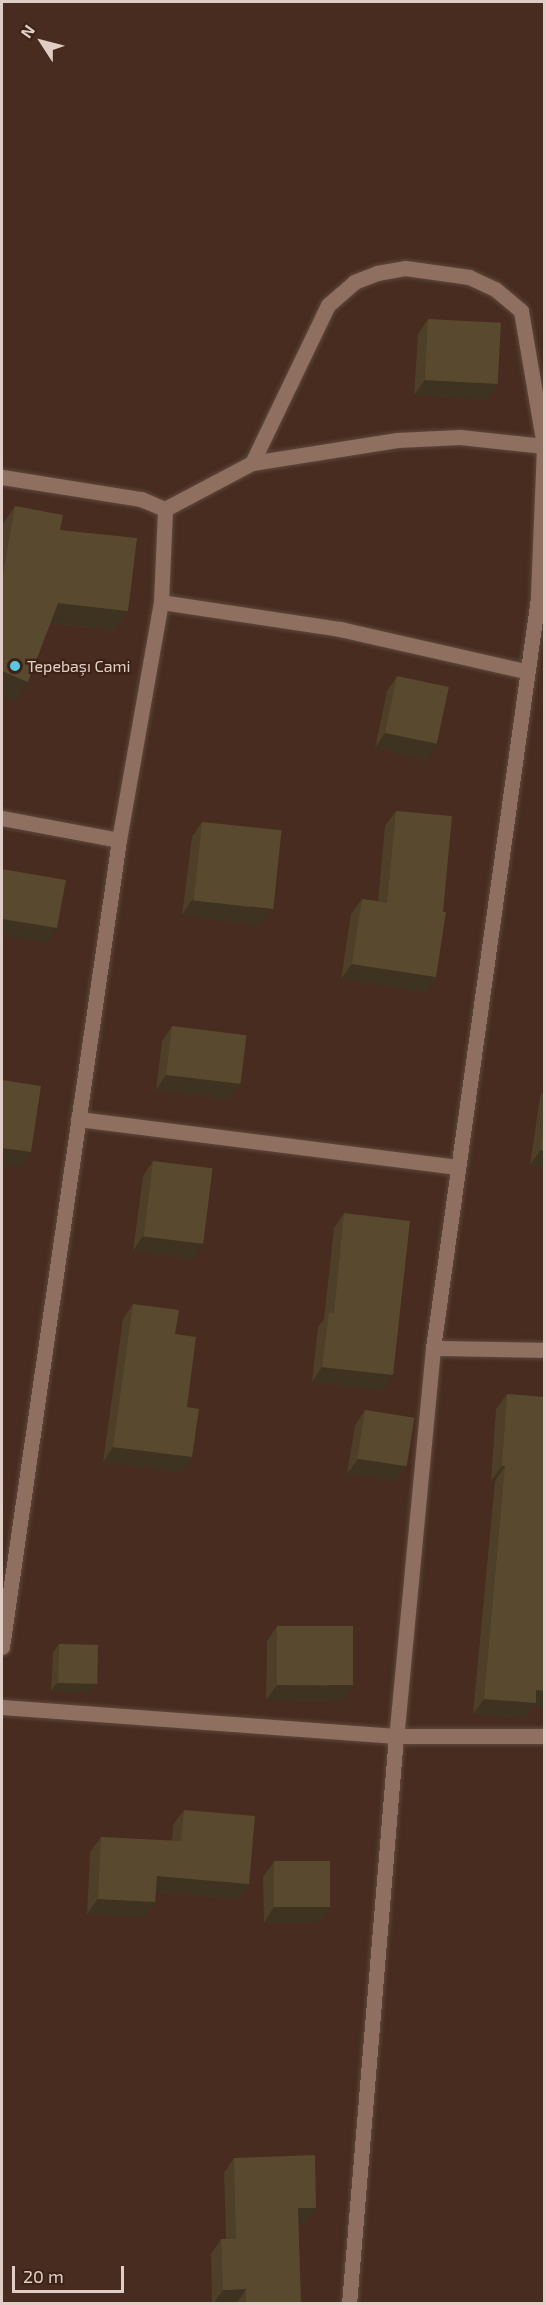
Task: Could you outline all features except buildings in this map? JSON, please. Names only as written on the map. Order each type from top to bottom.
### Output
[{"type":"street","points":[[252,463],[328,305],[354,282],[376,273],[405,268],[469,277],[495,289],[521,311],[544,446],[538,598],[525,671],[433,1348],[396,1736],[349,2304]]},
{"type":"street","points":[[165,509],[252,463],[397,440],[460,437],[544,446]]},
{"type":"street","points":[[2,477],[141,499],[165,509]]},
{"type":"street","points":[[2,1647],[119,840],[161,602],[165,509]]},
{"type":"street","points":[[161,602],[340,629],[525,671]]},
{"type":"street","points":[[2,818],[119,840]]},
{"type":"street","points":[[78,1119],[459,1167]]},
{"type":"street","points":[[433,1348],[544,1350]]},
{"type":"street","points":[[2,1707],[396,1736],[544,1736]]},
{"type":"place","name":"Tepebaşı Cami","points":[[15,666]]}]
